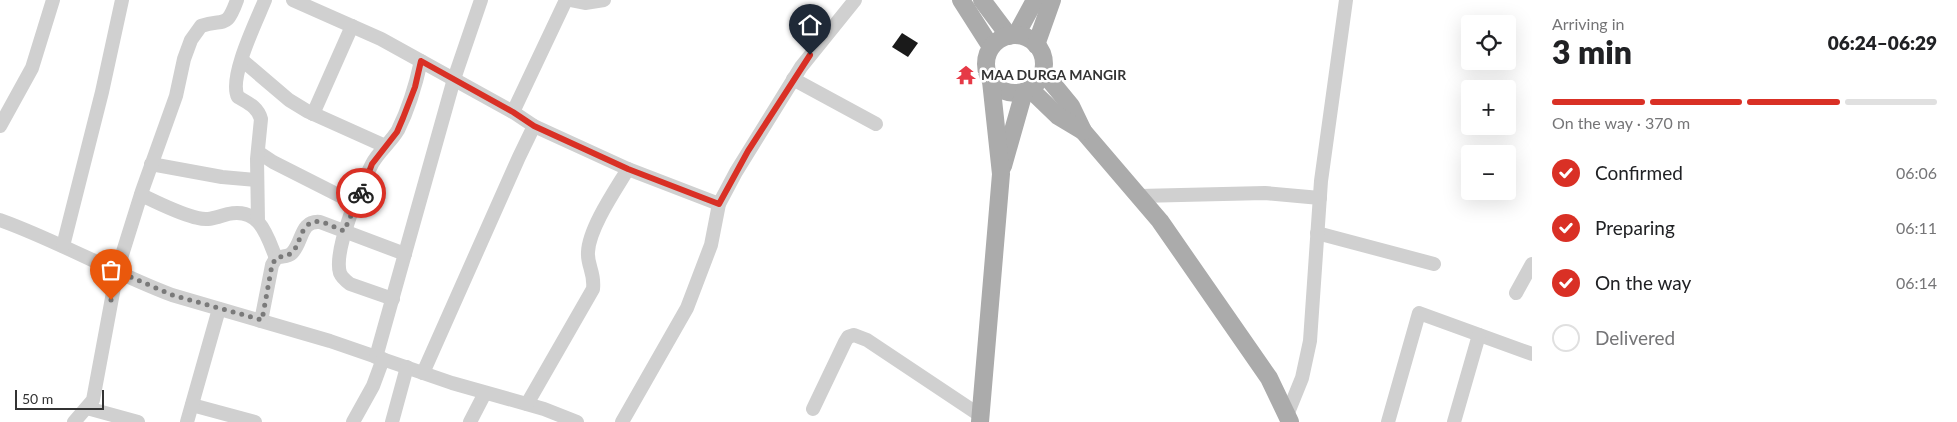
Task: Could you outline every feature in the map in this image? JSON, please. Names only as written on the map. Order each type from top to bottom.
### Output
[{"type":"main road","points":[[961,0],[991,48]]},
{"type":"main road","points":[[982,0],[1013,36]]},
{"type":"main road","points":[[1013,36],[1035,0]]},
{"type":"main road","points":[[1036,44],[1052,0]]},
{"type":"main road","points":[[981,419],[1001,174],[991,82],[986,68],[987,54],[1002,38],[1013,36],[1030,40],[1036,44],[1043,57],[1043,72],[1036,84],[1027,90],[1009,93],[996,87],[991,82]]},
{"type":"main road","points":[[1043,72],[1071,106],[1083,131],[1160,221],[1269,378],[1288,418]]},
{"type":"main road","points":[[1027,90],[1058,116],[1083,131]]},
{"type":"main road","points":[[1001,174],[1027,90]]},
{"type":"street","points":[[0,126],[32,68],[53,0]]},
{"type":"street","points":[[63,246],[102,92],[122,0]]},
{"type":"street","points":[[74,422],[93,400],[96,391],[117,271],[151,164],[176,96],[184,59],[191,40],[201,26],[224,22],[229,18],[238,0]]},
{"type":"street","points":[[265,0],[236,78],[236,92],[238,97],[260,112],[258,220],[276,258]]},
{"type":"street","points":[[293,0],[381,39],[513,112],[534,126],[628,169],[719,204]]},
{"type":"street","points":[[353,422],[373,386],[405,254],[454,79],[481,0]]},
{"type":"street","points":[[513,112],[568,0],[586,3],[604,0]]},
{"type":"street","points":[[622,422],[693,294],[711,245],[719,204],[748,151],[810,55],[855,0]]},
{"type":"street","points":[[1288,418],[1302,378],[1310,341],[1320,198],[1346,0]]},
{"type":"street","points":[[313,114],[352,26]]},
{"type":"street","points":[[242,60],[289,100],[313,114],[385,146]]},
{"type":"street","points":[[393,299],[350,284],[344,280],[340,273],[339,264],[344,231],[372,164],[397,132],[415,87],[421,61]]},
{"type":"street","points":[[794,79],[876,124]]},
{"type":"street","points":[[423,373],[534,126]]},
{"type":"street","points":[[258,152],[356,204]]},
{"type":"street","points":[[151,164],[222,177],[258,180]]},
{"type":"street","points":[[527,404],[593,289],[594,274],[588,256],[589,244],[609,200],[628,169]]},
{"type":"street","points":[[1139,196],[1265,193],[1320,198]]},
{"type":"street","points":[[141,195],[198,218],[210,220],[231,214],[240,214],[258,220]]},
{"type":"street","points":[[0,220],[172,295],[262,320],[485,393],[527,404],[572,421]]},
{"type":"street","points":[[276,258],[288,256],[292,252],[307,225],[313,221],[405,254]]},
{"type":"street","points":[[1317,233],[1434,264]]},
{"type":"street","points":[[262,320],[272,265],[276,258]]},
{"type":"street","points":[[1516,293],[1532,264]]},
{"type":"street","points":[[187,422],[219,309]]},
{"type":"street","points":[[1388,422],[1419,313],[1532,354]]},
{"type":"street","points":[[813,409],[845,342],[848,337],[854,335],[867,340],[981,419]]},
{"type":"street","points":[[1454,422],[1479,335]]},
{"type":"street","points":[[392,422],[407,367]]},
{"type":"street","points":[[470,422],[485,393]]},
{"type":"street","points":[[192,405],[255,422]]},
{"type":"street","points":[[87,408],[138,422]]},
{"type":"building","points":[[902,33],[918,43],[908,57],[892,47]]},
{"type":"way so far","points":[[111,300],[117,271],[172,295],[262,320],[272,265],[276,258],[288,256],[297,246],[307,225],[313,221],[344,231],[361,193]]},
{"type":"place","name":"MAA DURGA MANGIR","points":[[966,75]]},
{"type":"route","points":[[361,193],[372,164],[397,132],[415,87],[421,61],[513,112],[534,126],[628,169],[719,204],[748,151],[800,67],[810,55]]}]
